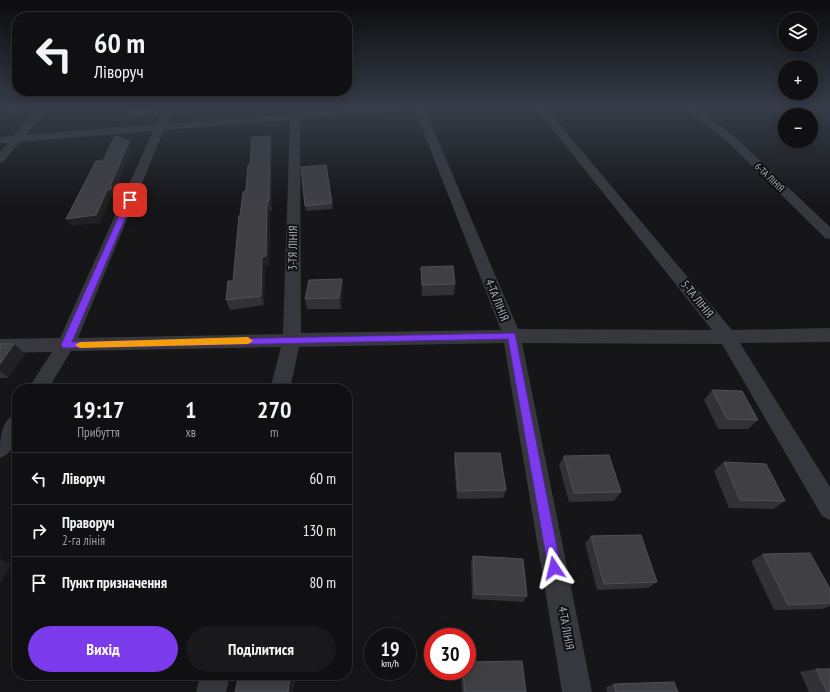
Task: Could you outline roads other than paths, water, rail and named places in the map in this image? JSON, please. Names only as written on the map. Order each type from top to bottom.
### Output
[{"type":"street","points":[[0,159],[16,139]]},
{"type":"street","points":[[41,384],[66,345],[156,139]]},
{"type":"street","name":"3-ТЯ ЛІНІЯ","points":[[281,384],[292,340],[295,139]]},
{"type":"street","name":"4-ТА ЛІНІЯ","points":[[431,139],[512,336],[577,692]]},
{"type":"street","name":"5-ТА ЛІНІЯ","points":[[566,139],[727,337],[830,508]]},
{"type":"street","name":"6-ТА ЛІНІЯ","points":[[731,139],[830,235]]},
{"type":"street","points":[[0,346],[512,336],[727,337],[830,335]]},
{"type":"street","points":[[0,448],[12,430]]},
{"type":"street","points":[[211,692],[214,680]]}]
